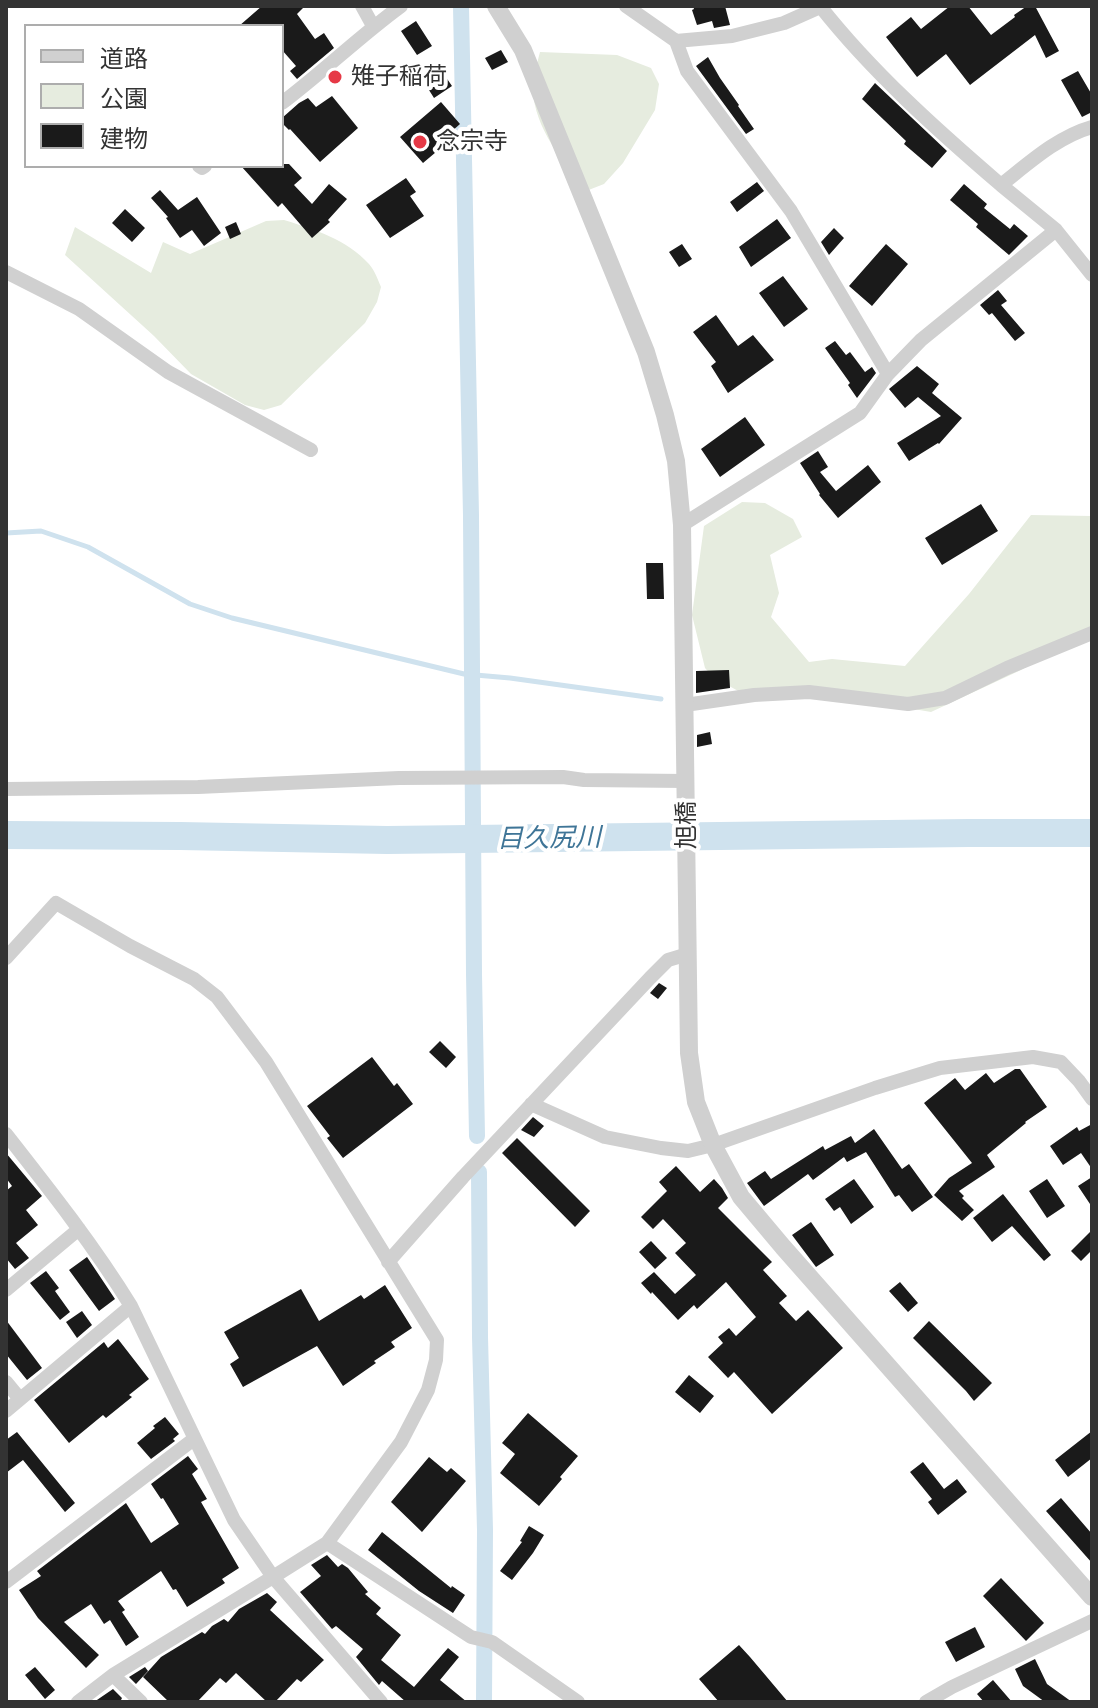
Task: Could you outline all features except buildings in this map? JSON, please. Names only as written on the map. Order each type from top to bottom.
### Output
[{"type":"street","points":[[362,6],[373,26]]},
{"type":"street","points":[[284,102],[401,6]]},
{"type":"street","name":"旭橋","points":[[496,6],[523,50],[646,352],[676,461],[682,525],[689,1053],[696,1102],[713,1145],[741,1197],[1092,1597]]},
{"type":"street","points":[[626,6],[676,41],[687,71],[791,211],[888,374]]},
{"type":"street","points":[[676,41],[732,36],[784,23],[820,6],[836,27],[944,136],[1056,230],[1092,275]]},
{"type":"street","points":[[1001,185],[1044,151],[1092,127]]},
{"type":"street","points":[[682,525],[860,413],[888,374],[921,340],[1056,230]]},
{"type":"street","points":[[6,272],[79,309],[168,372],[311,450]]},
{"type":"street","points":[[685,705],[754,695],[809,692],[908,704],[945,698],[1092,633]]},
{"type":"street","points":[[6,789],[198,787],[399,778],[553,778],[686,783]]},
{"type":"street","points":[[6,958],[56,903],[194,979],[217,997],[266,1062],[437,1340],[436,1360],[428,1390],[401,1442],[327,1543],[113,1675],[78,1702]]},
{"type":"street","points":[[388,1262],[463,1177],[668,960],[688,954]]},
{"type":"street","points":[[531,1104],[605,1137],[688,1151],[940,1068],[1033,1057],[1061,1062],[1092,1099]]},
{"type":"street","points":[[6,1134],[79,1229],[131,1306],[234,1520],[273,1577],[381,1702]]},
{"type":"street","points":[[6,1290],[79,1229]]},
{"type":"street","points":[[6,1411],[131,1306]]},
{"type":"street","points":[[6,1382],[20,1399]]},
{"type":"street","points":[[6,1582],[194,1439]]},
{"type":"street","points":[[327,1543],[471,1637],[492,1642],[578,1702]]},
{"type":"street","points":[[926,1702],[1092,1621]]},
{"type":"street","points":[[113,1675],[141,1702]]},
{"type":"green space","points":[[540,52],[617,55],[651,68],[659,84],[655,110],[623,163],[604,184],[586,191],[544,131],[533,90]]},
{"type":"green space","points":[[284,220],[319,232],[351,248],[369,264],[381,287],[377,302],[365,323],[281,405],[264,410],[245,405],[191,374],[65,255],[75,227],[151,273],[163,242],[190,254],[266,221]]},
{"type":"green space","points":[[742,502],[765,503],[793,519],[802,537],[770,555],[779,593],[771,617],[809,662],[832,659],[905,666],[969,594],[1031,515],[1092,516],[1092,629],[1021,670],[931,712],[838,696],[740,692],[713,677],[705,668],[692,615],[704,526]]},
{"type":"waterway","points":[[461,6],[471,516],[477,1136]]},
{"type":"waterway","points":[[6,533],[41,531],[88,547],[190,604],[232,618],[464,674],[661,699]]},
{"type":"waterway","name":"目久尻川","points":[[6,835],[387,840],[1092,833]]},
{"type":"waterway","points":[[479,1172],[485,1530],[484,1702]]},
{"type":"place","name":"雉子稲荷","points":[[335,77]]},
{"type":"place","name":"念宗寺","points":[[420,142]]}]
